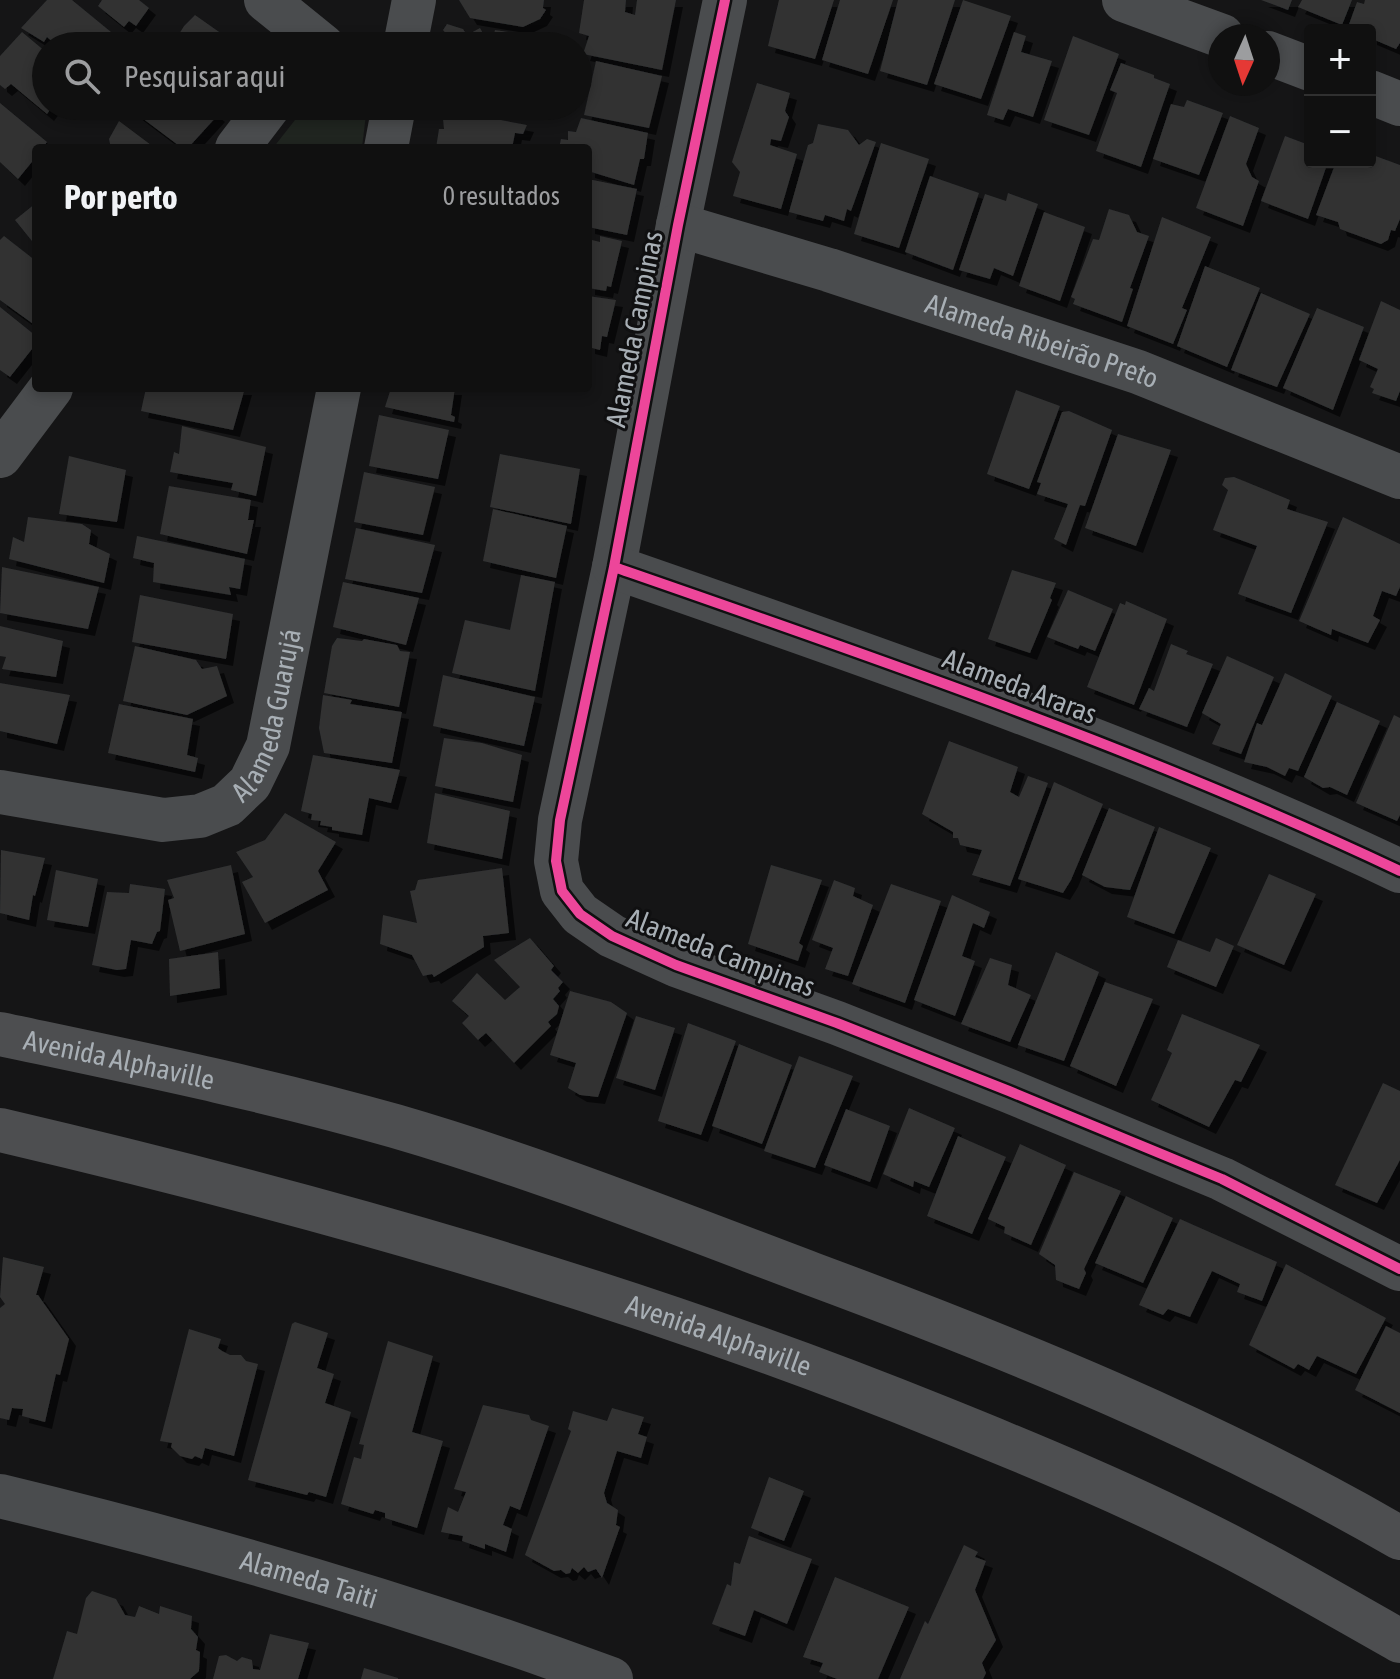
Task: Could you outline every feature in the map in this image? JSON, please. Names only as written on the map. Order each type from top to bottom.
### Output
[{"type":"main road","name":"Avenida Alphaville","points":[[0,1034],[223,1081],[396,1127],[584,1189],[952,1326],[1140,1406],[1317,1490],[1400,1538]]},
{"type":"main road","name":"Avenida Alphaville","points":[[0,1130],[177,1171],[385,1228],[615,1297],[842,1377],[1028,1453],[1214,1539],[1400,1641]]},
{"type":"street","points":[[266,0],[304,32]]},
{"type":"street","points":[[408,32],[414,0]]},
{"type":"street","name":"Alameda Campinas","points":[[725,0],[678,225],[614,567],[560,820],[556,861],[562,891],[580,914],[612,936],[676,965],[837,1023],[1222,1179],[1400,1269]]},
{"type":"street","points":[[1124,0],[1208,31]]},
{"type":"street","points":[[1280,58],[1304,67]]},
{"type":"street","points":[[1376,94],[1400,104]]},
{"type":"street","points":[[240,144],[258,120]]},
{"type":"street","points":[[387,144],[391,120]]},
{"type":"street","name":"Alameda Ribeirão Preto","points":[[678,225],[829,270],[1138,372],[1400,477]]},
{"type":"street","points":[[0,456],[48,392]]},
{"type":"street","name":"Alameda Guarujá","points":[[0,792],[163,820],[200,816],[227,805],[250,783],[268,746],[338,392]]},
{"type":"street","name":"Alameda Araras","points":[[614,567],[896,665],[1101,742],[1400,871]]},
{"type":"street","name":"Alameda Taiti","points":[[0,1496],[257,1562],[497,1638],[611,1679]]},
{"type":"shaded area","points":[[295,120],[365,120],[362,144],[276,144]]},
{"type":"building","points":[[47,0],[72,0],[111,32],[32,32],[32,35],[21,28]]},
{"type":"building","points":[[102,0],[139,0],[149,8],[136,26],[129,21],[124,27],[98,6]]},
{"type":"building","points":[[459,0],[544,0],[543,8],[546,10],[540,19],[523,27],[470,18]]},
{"type":"building","points":[[584,0],[626,0],[625,12],[635,15],[637,0],[676,0],[662,70],[592,56],[592,32],[579,32]]},
{"type":"building","points":[[779,0],[834,0],[815,59],[768,46]]},
{"type":"building","points":[[840,0],[893,0],[868,74],[822,60]]},
{"type":"building","points":[[898,0],[955,0],[927,85],[880,71]]},
{"type":"building","points":[[963,0],[1011,16],[981,99],[934,84]]},
{"type":"building","points":[[1261,0],[1292,0],[1288,10]]},
{"type":"building","points":[[1302,0],[1352,0],[1342,24],[1298,7]]},
{"type":"building","points":[[1365,0],[1400,0],[1400,43],[1396,49],[1376,41],[1376,24],[1349,24],[1357,2],[1364,4]]},
{"type":"building","points":[[195,15],[219,32],[180,32]]},
{"type":"building","points":[[447,24],[465,32],[445,32]]},
{"type":"building","points":[[22,32],[32,40],[32,102],[11,84],[5,89],[0,85],[0,56]]},
{"type":"building","points":[[1014,32],[1026,36],[1021,52],[1052,61],[1033,117],[1008,109],[1003,120],[987,115]]},
{"type":"building","points":[[1073,36],[1119,54],[1089,135],[1044,120]]},
{"type":"building","points":[[596,61],[662,76],[649,128],[592,117],[592,79]]},
{"type":"building","points":[[1121,63],[1170,84],[1141,167],[1096,151],[1117,93],[1110,90]]},
{"type":"building","points":[[757,83],[790,93],[785,111],[789,117],[781,141],[771,139],[770,145],[797,154],[781,209],[733,196],[740,172],[732,162]]},
{"type":"building","points":[[1187,100],[1223,113],[1199,175],[1153,159],[1171,104],[1184,107]]},
{"type":"building","points":[[0,103],[47,142],[32,144],[32,162],[18,179],[0,162]]},
{"type":"building","points":[[1230,116],[1259,128],[1246,164],[1252,177],[1259,181],[1243,226],[1196,208]]},
{"type":"building","points":[[145,120],[213,120],[192,144],[177,144]]},
{"type":"building","points":[[443,120],[500,120],[527,125],[523,134],[515,133],[513,144],[437,144],[439,129],[444,129]]},
{"type":"building","points":[[580,120],[590,120],[648,133],[644,159],[640,159],[634,185],[592,172],[592,144],[560,144],[561,139],[568,140],[568,131],[576,132]]},
{"type":"building","points":[[119,121],[150,144],[110,144],[109,139]]},
{"type":"building","points":[[818,124],[848,130],[859,145],[867,139],[876,142],[851,211],[847,209],[844,221],[825,215],[823,221],[789,212],[808,145],[813,143]]},
{"type":"building","points":[[1285,136],[1304,143],[1304,168],[1326,168],[1308,219],[1261,201]]},
{"type":"building","points":[[881,143],[929,159],[899,248],[854,234]]},
{"type":"building","points":[[1376,156],[1400,165],[1400,219],[1388,240],[1381,244],[1340,229],[1338,222],[1316,215],[1334,168],[1376,168]]},
{"type":"building","points":[[930,176],[979,193],[953,270],[905,252]]},
{"type":"building","points":[[592,180],[637,189],[627,235],[592,228]]},
{"type":"building","points":[[1008,193],[1038,204],[1013,276],[994,268],[990,279],[959,270],[985,194],[1006,201]]},
{"type":"building","points":[[32,206],[32,241],[15,220]]},
{"type":"building","points":[[1109,209],[1129,215],[1137,232],[1149,236],[1130,288],[1133,289],[1122,322],[1073,304],[1075,299],[1071,297],[1093,239],[1099,240]]},
{"type":"building","points":[[1044,212],[1085,227],[1060,301],[1019,286]]},
{"type":"building","points":[[1162,217],[1211,237],[1182,308],[1187,310],[1173,344],[1127,326]]},
{"type":"building","points":[[4,236],[32,258],[32,323],[0,300],[0,240]]},
{"type":"building","points":[[600,236],[622,241],[611,287],[607,286],[606,291],[592,289],[592,240],[600,242]]},
{"type":"building","points":[[1205,266],[1260,288],[1227,367],[1177,346]]},
{"type":"building","points":[[1261,293],[1310,314],[1277,387],[1231,370]]},
{"type":"building","points":[[592,297],[616,300],[607,337],[602,336],[600,350],[592,348]]},
{"type":"building","points":[[1381,301],[1400,310],[1400,391],[1396,401],[1372,393],[1374,389],[1370,387],[1378,369],[1359,360]]},
{"type":"building","points":[[0,307],[32,333],[32,349],[10,377],[0,370]]},
{"type":"building","points":[[1317,308],[1364,327],[1333,410],[1283,388]]},
{"type":"building","points":[[1016,390],[1060,406],[1029,489],[987,474]]},
{"type":"building","points":[[145,392],[244,392],[233,430],[141,411]]},
{"type":"building","points":[[390,392],[454,392],[451,415],[455,417],[454,422],[385,407]]},
{"type":"building","points":[[1069,411],[1112,430],[1085,506],[1080,505],[1066,545],[1054,539],[1068,504],[1037,494],[1041,483],[1037,482],[1062,412]]},
{"type":"building","points":[[379,415],[449,430],[438,479],[369,466]]},
{"type":"building","points":[[182,426],[266,447],[256,496],[231,490],[233,483],[170,472],[174,452],[179,454]]},
{"type":"building","points":[[1118,434],[1171,450],[1136,546],[1085,528]]},
{"type":"building","points":[[500,454],[580,469],[571,524],[490,507]]},
{"type":"building","points":[[69,456],[126,470],[117,522],[59,514]]},
{"type":"building","points":[[364,472],[435,487],[423,535],[354,522]]},
{"type":"building","points":[[1234,477],[1290,500],[1287,509],[1328,522],[1291,613],[1238,594],[1257,546],[1213,530],[1228,490],[1222,485],[1225,478]]},
{"type":"building","points":[[169,486],[251,500],[248,520],[254,520],[247,554],[160,534]]},
{"type":"building","points":[[493,509],[567,526],[556,578],[483,561]]},
{"type":"building","points":[[28,517],[82,524],[91,530],[89,544],[110,554],[104,583],[9,559],[13,537],[24,542]]},
{"type":"building","points":[[1343,517],[1400,544],[1400,587],[1396,596],[1382,591],[1373,616],[1380,620],[1368,643],[1332,629],[1331,635],[1299,621]]},
{"type":"building","points":[[356,528],[435,545],[422,593],[345,579]]},
{"type":"building","points":[[137,536],[245,559],[240,589],[229,587],[231,595],[153,582],[154,563],[133,558]]},
{"type":"building","points":[[2,567],[99,587],[88,629],[0,613]]},
{"type":"building","points":[[1012,570],[1056,583],[1030,653],[988,639]]},
{"type":"building","points":[[521,575],[555,582],[535,691],[452,673],[465,620],[510,630]]},
{"type":"building","points":[[343,582],[419,598],[406,645],[333,627]]},
{"type":"building","points":[[1068,590],[1113,609],[1095,651],[1080,645],[1078,649],[1047,637]]},
{"type":"building","points":[[140,595],[233,614],[226,659],[132,642]]},
{"type":"building","points":[[1126,601],[1167,619],[1134,705],[1087,687],[1120,603],[1125,605]]},
{"type":"building","points":[[0,626],[63,641],[56,677],[2,669],[6,657],[0,656]]},
{"type":"building","points":[[337,638],[397,645],[400,651],[410,652],[399,707],[324,693],[332,646]]},
{"type":"building","points":[[1171,644],[1188,651],[1186,654],[1213,664],[1187,727],[1139,709],[1149,688],[1154,691]]},
{"type":"building","points":[[135,646],[196,660],[202,669],[217,666],[227,696],[187,715],[123,701]]},
{"type":"building","points":[[1227,656],[1274,677],[1241,754],[1212,744],[1221,724],[1202,713]]},
{"type":"building","points":[[1285,673],[1332,696],[1298,771],[1289,768],[1285,776],[1267,767],[1244,762],[1257,723],[1262,725]]},
{"type":"building","points":[[443,675],[535,697],[524,746],[433,726]]},
{"type":"building","points":[[0,683],[70,695],[57,744],[0,731]]},
{"type":"building","points":[[323,695],[352,700],[350,704],[402,712],[392,763],[324,753],[319,728]]},
{"type":"building","points":[[1337,702],[1380,721],[1347,795],[1330,787],[1323,788],[1304,777]]},
{"type":"building","points":[[119,704],[193,719],[187,755],[198,758],[195,772],[108,753]]},
{"type":"building","points":[[1394,715],[1400,718],[1400,815],[1397,821],[1356,803]]},
{"type":"building","points":[[444,738],[482,743],[522,755],[513,802],[435,786]]},
{"type":"building","points":[[949,741],[1018,767],[1010,792],[1019,797],[1028,776],[1048,783],[1010,886],[972,875],[982,850],[960,845],[958,838],[953,838],[953,832],[922,814]]},
{"type":"building","points":[[313,755],[400,770],[391,803],[369,798],[362,835],[332,830],[332,827],[320,825],[321,821],[311,820],[312,814],[301,811]]},
{"type":"building","points":[[1054,782],[1103,804],[1063,893],[1018,879]]},
{"type":"building","points":[[435,793],[510,811],[502,859],[427,843]]},
{"type":"building","points":[[1109,808],[1155,827],[1130,890],[1105,887],[1082,875]]},
{"type":"building","points":[[285,813],[336,842],[318,871],[328,890],[265,923],[242,882],[253,877],[236,852],[265,840]]},
{"type":"building","points":[[1159,827],[1211,848],[1174,934],[1127,917]]},
{"type":"building","points":[[1,850],[45,858],[29,920],[0,913]]},
{"type":"building","points":[[231,865],[245,934],[180,951],[168,900],[174,898],[167,880]]},
{"type":"building","points":[[771,865],[822,880],[799,943],[803,946],[798,961],[748,944]]},
{"type":"building","points":[[502,868],[509,933],[483,936],[484,947],[434,977],[432,974],[423,976],[412,955],[380,944],[383,915],[417,923],[410,891],[415,890],[418,880]]},
{"type":"building","points":[[56,870],[98,879],[88,927],[47,920]]},
{"type":"building","points":[[1269,874],[1316,894],[1284,965],[1237,945]]},
{"type":"building","points":[[834,880],[855,888],[853,896],[873,905],[848,976],[825,969],[833,948],[812,940]]},
{"type":"building","points":[[130,884],[165,889],[160,931],[152,944],[131,940],[126,969],[92,965],[107,892],[129,893]]},
{"type":"building","points":[[891,884],[941,901],[905,1003],[852,984]]},
{"type":"building","points":[[952,895],[990,912],[984,928],[973,923],[962,956],[975,961],[955,1016],[914,1000]]},
{"type":"building","points":[[530,938],[554,966],[551,970],[563,982],[553,999],[559,1006],[557,1014],[548,1022],[551,1026],[514,1063],[486,1033],[478,1040],[462,1023],[469,1016],[452,1001],[477,973],[505,1000],[520,987],[494,960]]},
{"type":"building","points":[[1216,938],[1234,946],[1216,987],[1167,967],[1178,940],[1210,952]]},
{"type":"building","points":[[218,952],[220,988],[170,996],[169,959]]},
{"type":"building","points":[[1056,952],[1099,972],[1064,1061],[1018,1045]]},
{"type":"building","points":[[990,958],[1012,965],[1008,985],[1031,995],[1010,1042],[961,1024]]},
{"type":"building","points":[[1105,982],[1153,999],[1116,1086],[1070,1066]]},
{"type":"building","points":[[570,991],[611,1002],[627,1013],[598,1097],[580,1095],[568,1088],[576,1063],[550,1055]]},
{"type":"building","points":[[1182,1014],[1260,1045],[1241,1082],[1235,1080],[1209,1127],[1151,1100],[1172,1053],[1167,1050]]},
{"type":"building","points":[[636,1016],[675,1028],[655,1090],[616,1078]]},
{"type":"building","points":[[688,1023],[736,1041],[701,1135],[658,1121]]},
{"type":"building","points":[[739,1044],[792,1065],[762,1144],[712,1126]]},
{"type":"building","points":[[799,1056],[853,1076],[815,1168],[764,1151]]},
{"type":"building","points":[[1383,1083],[1400,1091],[1400,1160],[1377,1203],[1335,1185]]},
{"type":"building","points":[[909,1108],[955,1128],[929,1187],[914,1181],[913,1187],[883,1174]]},
{"type":"building","points":[[846,1109],[890,1126],[870,1182],[824,1165]]},
{"type":"building","points":[[958,1136],[1006,1157],[972,1234],[927,1216]]},
{"type":"building","points":[[1020,1144],[1066,1165],[1031,1245],[1004,1233],[1005,1227],[988,1219]]},
{"type":"building","points":[[1074,1172],[1121,1191],[1084,1269],[1086,1273],[1079,1289],[1056,1280],[1055,1265],[1039,1254]]},
{"type":"building","points":[[1126,1196],[1173,1218],[1143,1283],[1095,1263]]},
{"type":"building","points":[[1180,1219],[1277,1262],[1262,1301],[1237,1292],[1240,1284],[1212,1271],[1190,1317],[1168,1309],[1163,1315],[1139,1305]]},
{"type":"building","points":[[3,1257],[44,1267],[36,1295],[69,1339],[60,1375],[56,1374],[45,1422],[22,1416],[23,1409],[12,1408],[9,1420],[0,1418],[0,1308],[5,1304],[0,1297]]},
{"type":"building","points":[[1286,1264],[1386,1318],[1356,1374],[1317,1356],[1309,1370],[1298,1364],[1294,1369],[1249,1345]]},
{"type":"building","points":[[295,1322],[328,1333],[317,1368],[334,1374],[325,1403],[351,1412],[326,1497],[248,1480]]},
{"type":"building","points":[[1386,1326],[1400,1333],[1400,1413],[1355,1390]]},
{"type":"building","points":[[189,1329],[221,1339],[218,1348],[222,1351],[241,1355],[246,1361],[258,1364],[234,1456],[205,1448],[202,1459],[195,1456],[192,1459],[180,1456],[171,1447],[172,1443],[160,1441]]},
{"type":"building","points":[[388,1341],[433,1356],[412,1432],[443,1441],[417,1528],[385,1518],[385,1513],[375,1510],[373,1514],[341,1504],[354,1457],[361,1459],[364,1445],[359,1444]]},
{"type":"building","points":[[483,1405],[529,1415],[531,1420],[549,1426],[520,1510],[510,1506],[503,1525],[512,1529],[506,1552],[485,1544],[485,1549],[462,1541],[463,1536],[441,1532],[448,1507],[458,1512],[466,1492],[454,1489]]},
{"type":"building","points":[[612,1408],[644,1417],[638,1434],[647,1437],[641,1458],[617,1451],[604,1493],[607,1503],[618,1510],[616,1525],[620,1527],[602,1578],[596,1569],[588,1572],[584,1567],[578,1573],[572,1568],[566,1574],[561,1570],[554,1571],[525,1555],[571,1431],[568,1429],[573,1411],[607,1421]]},
{"type":"building","points":[[769,1477],[804,1491],[784,1541],[751,1528]]},
{"type":"building","points":[[749,1536],[812,1559],[787,1624],[754,1610],[745,1636],[712,1624],[727,1584],[731,1586],[734,1562],[740,1564]]},
{"type":"building","points":[[964,1545],[978,1552],[975,1557],[986,1561],[975,1590],[996,1640],[982,1663],[986,1673],[983,1679],[900,1679],[925,1621],[928,1624]]},
{"type":"building","points":[[835,1577],[909,1607],[878,1679],[837,1679],[819,1672],[823,1663],[803,1657]]},
{"type":"building","points":[[92,1591],[116,1599],[125,1615],[135,1617],[139,1606],[159,1614],[160,1606],[192,1616],[191,1629],[198,1637],[196,1650],[200,1652],[199,1671],[190,1679],[53,1679],[67,1631],[77,1634],[86,1598]]},
{"type":"building","points":[[270,1634],[309,1643],[298,1679],[213,1679],[219,1656],[226,1655],[237,1661],[242,1657],[252,1660],[253,1669],[260,1670]]},
{"type":"building","points":[[364,1668],[398,1678],[398,1679],[361,1679]]},
{"type":"cycle path","points":[[725,0],[678,225],[614,567],[560,820],[556,861],[562,891],[580,914],[612,936],[676,965],[837,1023],[1222,1179],[1400,1269]]},
{"type":"cycle path","points":[[614,567],[1110,746],[1304,827],[1400,871]]}]
